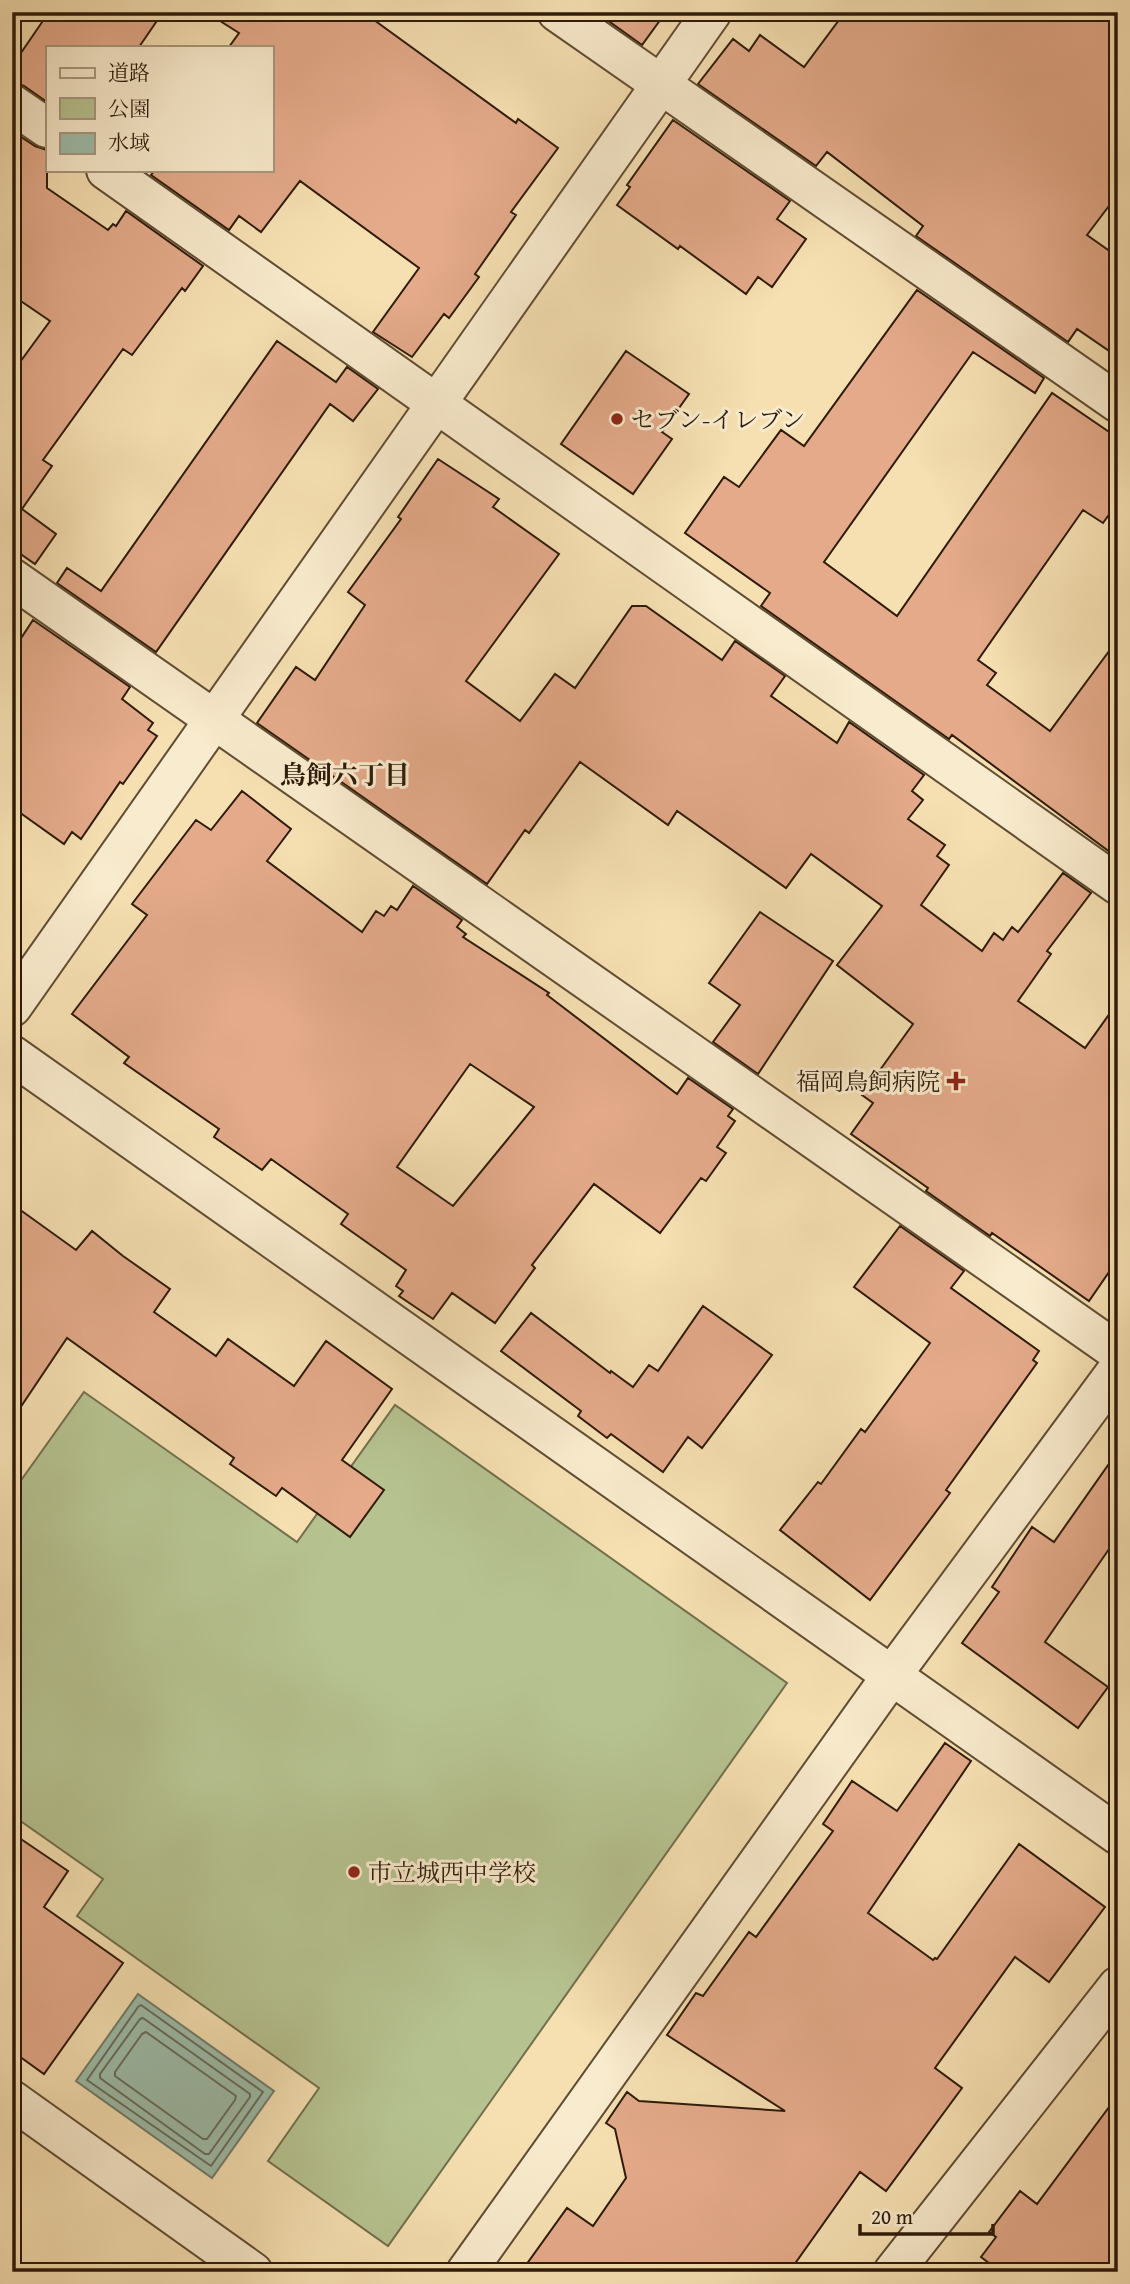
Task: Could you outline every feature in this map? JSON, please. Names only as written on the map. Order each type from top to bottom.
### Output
[{"type":"street","points":[[556,12],[1118,403]]},
{"type":"street","points":[[12,1007],[712,12]]},
{"type":"street","points":[[12,104],[46,127]]},
{"type":"street","points":[[109,172],[1118,885]]},
{"type":"street","points":[[12,578],[1118,1352]]},
{"type":"street","points":[[12,1055],[1118,1835]]},
{"type":"street","points":[[466,2272],[892,1675],[1118,1369]]},
{"type":"street","points":[[893,2272],[1118,1986]]},
{"type":"street","points":[[12,2100],[253,2272]]},
{"type":"green space","name":"市立城西中学校","points":[[84,1392],[297,1542],[395,1405],[787,1683],[388,2246],[268,2161],[319,2088],[77,1916],[103,1879],[12,1815],[12,1493]]},
{"type":"water","points":[[138,1994],[274,2091],[212,2178],[76,2081]]},
{"type":"building","points":[[49,12],[163,12],[140,46],[46,46],[46,101],[24,86],[12,82],[12,66]]},
{"type":"building","points":[[206,12],[363,12],[516,123],[518,119],[558,148],[511,212],[516,215],[475,274],[479,277],[449,318],[444,314],[412,357],[373,332],[419,268],[300,181],[261,232],[239,216],[229,230],[151,175],[153,172],[273,172],[273,46],[230,46],[239,33]]},
{"type":"building","points":[[596,12],[666,12],[642,45]]},
{"type":"building","points":[[845,12],[1118,12],[1118,194],[1087,235],[1118,257],[1118,357],[1077,329],[1068,342],[916,236],[923,226],[827,152],[816,166],[698,84],[733,39],[749,51],[760,35],[804,67]]},
{"type":"building","points":[[673,120],[790,201],[777,219],[806,239],[772,287],[758,277],[746,294],[617,205],[630,187],[627,185]]},
{"type":"building","points":[[12,131],[46,150],[47,188],[108,230],[113,224],[116,226],[126,211],[203,266],[185,291],[182,288],[132,355],[123,349],[43,460],[52,466],[22,509],[56,534],[35,564],[12,548],[12,373],[50,321],[12,295]]},
{"type":"building","points":[[917,290],[1044,378],[1035,393],[973,352],[824,562],[897,616],[1052,393],[1118,438],[1118,502],[1103,523],[1083,510],[978,660],[996,673],[987,685],[1050,731],[1118,639],[1118,858],[952,735],[949,739],[761,606],[770,593],[685,533],[724,477],[739,487],[781,430],[804,446]]},
{"type":"building","points":[[277,341],[336,382],[347,367],[378,389],[353,421],[330,404],[156,652],[57,583],[67,568],[101,591]]},
{"type":"building","points":[[626,351],[689,394],[662,432],[672,439],[633,494],[561,444]]},
{"type":"building","points":[[438,459],[499,499],[493,507],[559,554],[466,681],[520,721],[555,674],[575,688],[632,606],[646,606],[722,660],[735,641],[785,676],[771,696],[837,743],[849,722],[924,775],[912,791],[923,800],[908,819],[945,845],[937,856],[949,865],[921,905],[982,951],[994,933],[1003,940],[1012,927],[1018,932],[1063,873],[1091,893],[1047,951],[1051,954],[1018,1001],[1085,1048],[1118,1002],[1118,1259],[1089,1301],[992,1233],[990,1236],[851,1134],[873,1103],[862,1095],[913,1024],[837,965],[882,906],[811,854],[786,888],[677,811],[668,825],[580,762],[529,833],[525,830],[487,884],[257,723],[296,667],[315,680],[365,605],[348,592],[401,519],[398,517]]},
{"type":"building","points":[[33,620],[130,687],[122,699],[153,723],[148,730],[157,736],[123,784],[120,782],[81,839],[72,832],[64,844],[12,807],[12,652]]},
{"type":"building","points":[[242,791],[291,829],[267,861],[362,932],[376,911],[384,916],[391,906],[397,910],[413,886],[462,920],[457,927],[466,934],[463,937],[549,993],[547,995],[677,1094],[688,1078],[733,1109],[728,1116],[735,1121],[717,1147],[726,1153],[706,1181],[701,1178],[660,1233],[594,1184],[532,1265],[535,1268],[495,1323],[452,1293],[433,1319],[399,1296],[403,1291],[396,1286],[406,1270],[341,1224],[348,1214],[271,1159],[262,1170],[214,1137],[219,1129],[124,1063],[129,1057],[72,1014],[147,915],[132,904],[196,820],[211,830]],"holes":[[[470,1064],[534,1107],[453,1206],[397,1167]]]},
{"type":"building","points":[[760,912],[833,961],[758,1074],[713,1042],[740,1005],[709,983]]},
{"type":"building","points":[[12,1204],[76,1250],[92,1231],[170,1289],[154,1312],[216,1356],[228,1339],[294,1386],[326,1341],[392,1389],[342,1460],[384,1490],[350,1537],[282,1488],[276,1496],[230,1464],[234,1458],[67,1338],[12,1420]]},
{"type":"building","points":[[900,1226],[964,1271],[951,1288],[1039,1351],[1033,1360],[1037,1363],[946,1490],[950,1493],[870,1600],[780,1530],[818,1482],[821,1484],[861,1429],[865,1432],[930,1343],[854,1287]]},
{"type":"building","points":[[703,1306],[772,1355],[702,1448],[688,1437],[663,1472],[611,1434],[607,1438],[578,1416],[581,1411],[501,1351],[531,1313],[610,1373],[611,1371],[633,1387],[649,1365],[658,1371]]},
{"type":"building","points":[[1118,1451],[1118,1536],[1045,1642],[1108,1687],[1078,1728],[962,1643],[999,1592],[992,1587],[1032,1527],[1054,1542]]},
{"type":"building","points":[[945,1743],[971,1761],[868,1913],[933,1960],[937,1959],[1019,1844],[1105,1907],[1049,1982],[1015,1957],[935,2068],[962,2088],[886,2191],[860,2172],[789,2272],[521,2272],[567,2208],[593,2226],[626,2178],[615,2129],[606,2123],[627,2092],[639,2101],[785,2111],[667,2035],[696,1993],[703,1996],[749,1932],[756,1937],[833,1831],[823,1824],[852,1781],[897,1811]]},
{"type":"building","points":[[12,1833],[68,1871],[44,1907],[123,1963],[44,2074],[12,2051]]},
{"type":"building","points":[[1118,2095],[1118,2272],[1001,2272],[981,2257],[996,2237],[989,2232],[1020,2191],[1037,2204]]},
{"type":"place","name":"セブン-イレブン","points":[[617,419]]},
{"type":"place","name":"福岡鳥飼病院","points":[[956,1081]]},
{"type":"place","name":"市立城西中学校","points":[[354,1872]]},
{"type":"district","name":"鳥飼六丁目","points":[[345,774]]}]
